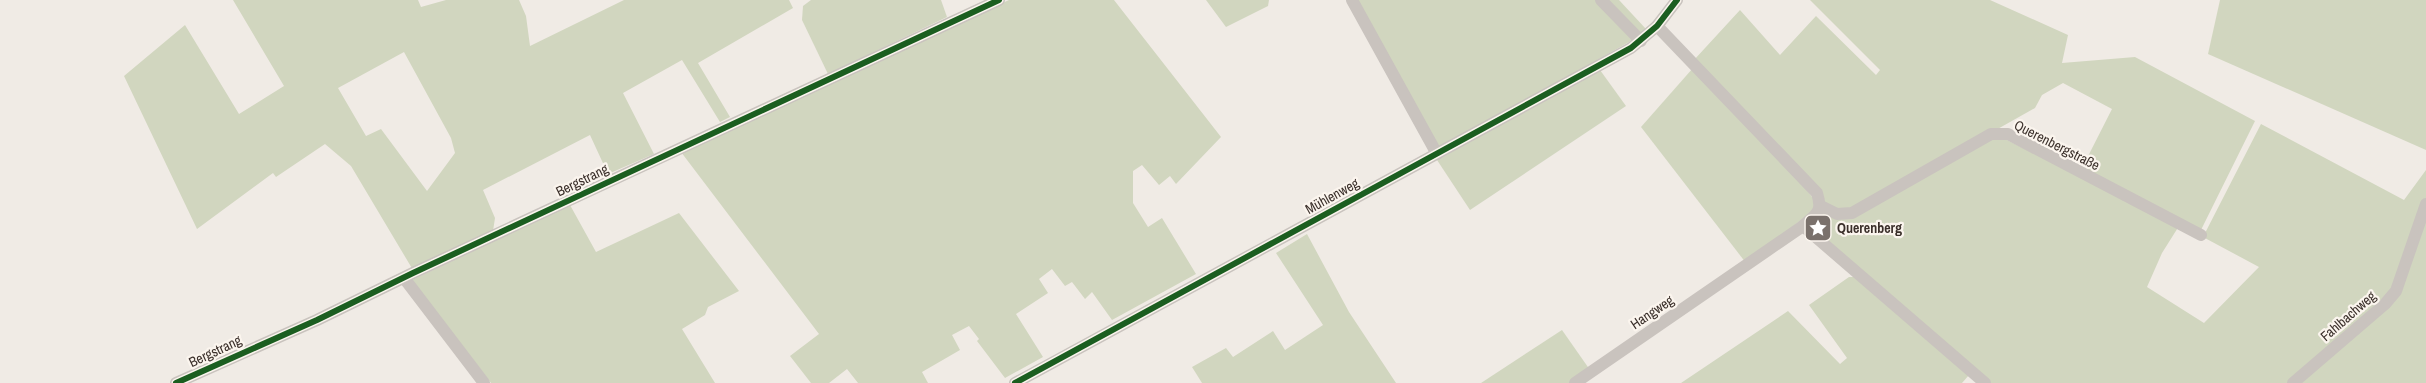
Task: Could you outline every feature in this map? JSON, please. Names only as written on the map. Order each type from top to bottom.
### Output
[{"type":"street","name":"Bergstrang","points":[[176,383],[317,320],[819,82],[999,0]]},
{"type":"street","points":[[1352,0],[1436,154]]},
{"type":"street","points":[[1601,0],[1641,41]]},
{"type":"street","points":[[1677,0],[1657,26],[1817,193],[1821,206],[1819,212],[1803,226],[1985,383]]},
{"type":"street","name":"Mühlenweg","points":[[1015,383],[1641,41],[1657,26]]},
{"type":"street","name":"Querenbergstraße","points":[[1821,206],[1836,214],[1852,213],[1991,134],[1999,133],[2008,134],[2201,235]]},
{"type":"street","name":"Fahlbachweg","points":[[2294,383],[2385,304],[2396,291],[2426,204]]},
{"type":"street","name":"Hangweg","points":[[1575,383],[1803,226]]},
{"type":"street","points":[[404,278],[484,383]]},
{"type":"green space","points":[[233,0],[418,0],[421,7],[446,0],[519,0],[526,16],[530,46],[624,0],[789,0],[793,8],[698,63],[730,117],[720,122],[682,60],[623,93],[654,154],[608,174],[590,135],[483,190],[495,218],[493,231],[413,270],[351,166],[325,144],[276,177],[273,173],[197,229],[124,76],[185,25],[239,114],[284,86]],"holes":[[[404,52],[451,138],[455,153],[427,191],[381,129],[366,136],[338,88]]]},
{"type":"green space","points":[[811,0],[941,0],[947,17],[828,74],[802,20],[803,6]]},
{"type":"green space","points":[[1009,0],[1114,0],[1221,137],[1176,184],[1170,176],[1159,185],[1142,165],[1133,171],[1133,203],[1148,227],[1162,218],[1196,274],[1112,320],[1092,292],[1085,299],[1072,282],[1065,286],[1052,269],[1039,279],[1048,293],[1016,314],[1043,357],[1005,378],[977,341],[979,339],[969,326],[952,335],[960,350],[922,372],[928,383],[858,383],[847,369],[829,383],[811,383],[790,356],[819,334],[681,152]]},
{"type":"green space","points":[[1206,0],[1269,0],[1268,6],[1226,27]]},
{"type":"green space","points":[[1357,0],[1619,0],[1646,29],[1629,42],[1438,150]]},
{"type":"green space","points":[[1810,0],[1990,0],[2068,35],[2062,63],[2135,57],[2255,121],[2200,232],[2080,172],[2112,109],[2063,83],[2042,95],[2035,108],[1852,211],[1822,205],[1694,60],[1740,10],[1780,55],[1816,16],[1876,75],[1880,70]]},
{"type":"green space","points":[[2220,0],[2426,0],[2426,150],[2208,54]]},
{"type":"green space","points":[[1693,68],[1779,154],[1819,206],[1746,263],[1641,127]]},
{"type":"green space","points":[[1600,70],[1626,106],[1470,210],[1437,160]]},
{"type":"green space","points":[[2261,124],[2404,200],[2426,170],[2426,201],[2394,288],[2289,383],[1991,383],[1809,228],[1824,210],[1836,216],[1999,136],[2179,226],[2162,253],[2147,287],[2204,323],[2259,267],[2203,237]]},
{"type":"green space","points":[[570,205],[596,252],[679,213],[739,291],[708,307],[705,315],[682,329],[715,383],[491,383],[412,280]]},
{"type":"green space","points":[[2426,209],[2426,383],[2298,383],[2386,307]]},
{"type":"green space","points":[[1307,234],[1349,312],[1396,383],[1202,383],[1192,367],[1226,348],[1233,357],[1273,331],[1285,350],[1323,325],[1276,253]]},
{"type":"green space","points":[[1849,277],[1856,277],[1969,375],[1962,383],[1681,383],[1788,311],[1840,364],[1847,358],[1809,305]]},
{"type":"green space","points":[[1562,330],[1590,370],[1571,383],[1481,383]]},
{"type":"cycle path","points":[[176,383],[317,320],[413,273],[999,0]]},
{"type":"cycle path","points":[[1015,383],[1631,48],[1657,26],[1677,0]]},
{"type":"place","name":"Querenberg","points":[[1818,228]]}]
